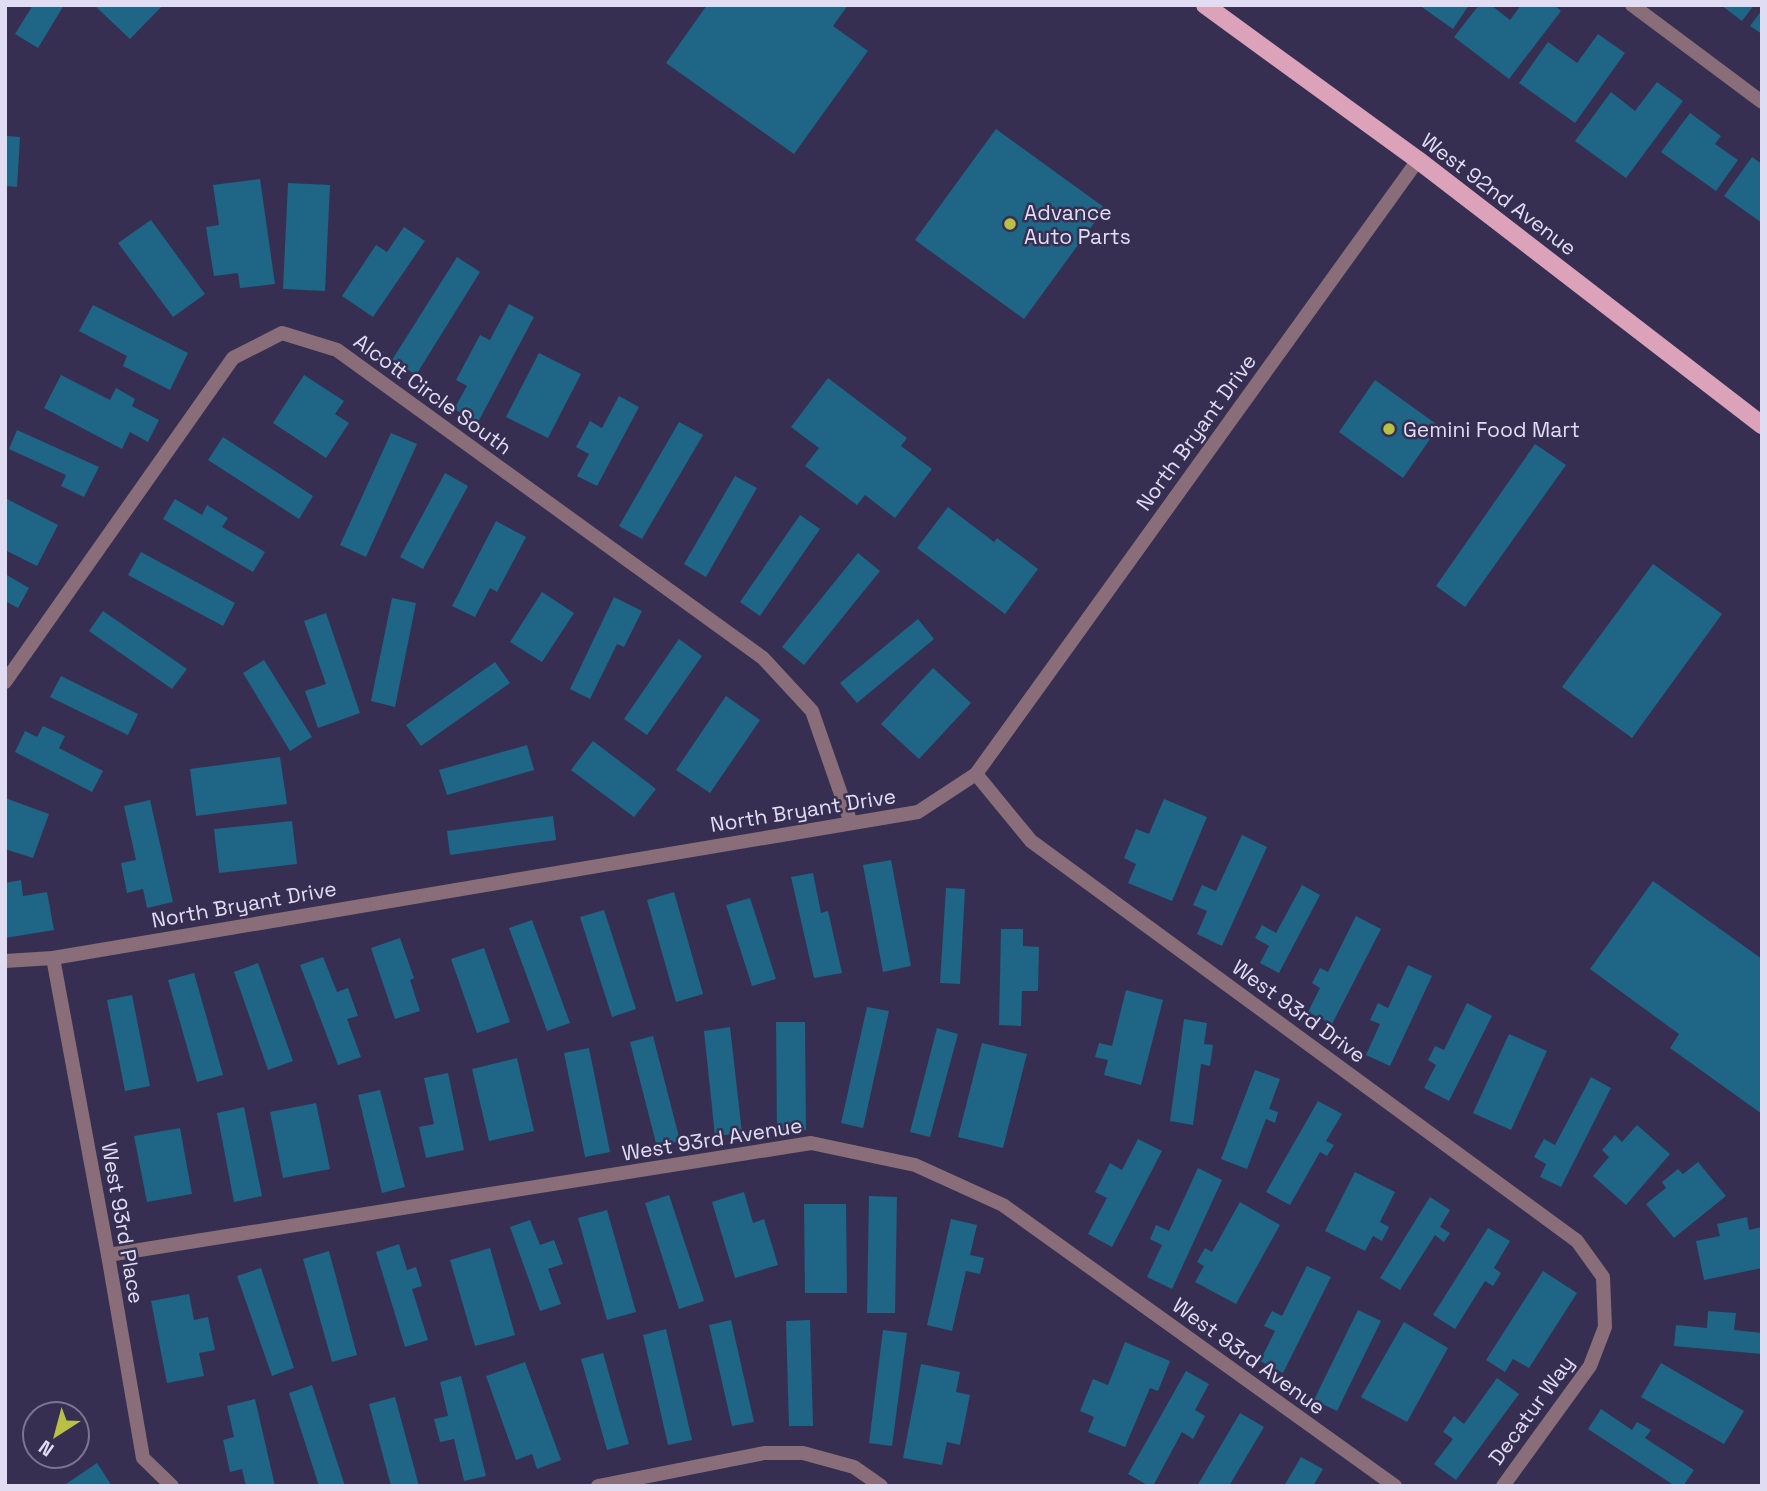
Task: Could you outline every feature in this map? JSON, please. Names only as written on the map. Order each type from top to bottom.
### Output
[{"type":"main road","name":"West 92nd Avenue","points":[[1205,5],[1418,160],[1762,425]]},
{"type":"street","points":[[1632,5],[1762,102]]},
{"type":"street","name":"North Bryant Drive","points":[[5,961],[52,958],[918,812],[976,774],[1418,160]]},
{"type":"street","name":"Alcott Circle South","points":[[5,682],[233,358],[282,333],[337,350],[762,658],[812,711],[852,823]]},
{"type":"street","name":"West 93rd Drive","points":[[976,774],[1031,841],[1577,1241],[1603,1277]]},
{"type":"street","name":"West 93rd Place","points":[[52,958],[143,1458],[172,1486]]},
{"type":"street","name":"West 93rd Avenue","points":[[108,1255],[811,1143],[915,1165],[1003,1205],[1395,1486]]},
{"type":"street","name":"Decatur Way","points":[[1503,1486],[1590,1366],[1605,1327],[1603,1277]]},
{"type":"street","points":[[598,1486],[764,1453],[803,1453],[854,1467],[881,1486]]},
{"type":"building","points":[[33,5],[64,5],[38,48],[15,34]]},
{"type":"building","points":[[94,5],[163,5],[130,39]]},
{"type":"building","points":[[707,5],[848,5],[833,26],[868,51],[794,154],[666,63]]},
{"type":"building","points":[[1419,5],[1469,5],[1453,29]]},
{"type":"building","points":[[1479,5],[1491,5],[1510,20],[1521,5],[1554,5],[1561,11],[1509,79],[1454,37]]},
{"type":"building","points":[[1721,5],[1754,5],[1742,21]]},
{"type":"building","points":[[1762,10],[1762,34],[1750,26]]},
{"type":"building","points":[[1598,34],[1625,53],[1575,123],[1519,83],[1548,42],[1577,63]]},
{"type":"building","points":[[1657,82],[1683,101],[1626,178],[1575,141],[1611,92],[1635,111]]},
{"type":"building","points":[[1690,113],[1721,136],[1715,144],[1738,160],[1716,191],[1661,152]]},
{"type":"building","name":"Advance Auto Parts","points":[[996,129],[1105,208],[1024,319],[915,240]]},
{"type":"building","points":[[5,136],[20,137],[17,187],[5,186]]},
{"type":"building","points":[[1752,157],[1762,164],[1762,223],[1724,196]]},
{"type":"building","points":[[260,179],[275,284],[240,288],[238,273],[214,276],[206,227],[219,225],[213,185]]},
{"type":"building","points":[[288,183],[330,185],[325,291],[283,289]]},
{"type":"building","points":[[151,220],[205,294],[173,317],[118,243]]},
{"type":"building","points":[[404,227],[425,241],[373,317],[342,296],[376,245],[387,252]]},
{"type":"building","points":[[457,257],[480,272],[416,375],[392,360]]},
{"type":"building","points":[[509,304],[534,317],[478,422],[454,409],[467,386],[456,380],[480,335],[490,340]]},
{"type":"building","points":[[93,305],[188,353],[170,390],[123,366],[127,356],[79,331]]},
{"type":"building","points":[[539,353],[581,374],[548,438],[506,417]]},
{"type":"building","points":[[61,375],[110,400],[116,388],[135,399],[132,406],[159,420],[148,442],[130,432],[122,449],[44,408]]},
{"type":"building","points":[[304,375],[344,401],[335,414],[349,423],[326,458],[273,423]]},
{"type":"building","points":[[828,378],[907,438],[901,446],[932,469],[895,518],[865,495],[857,505],[805,466],[819,448],[791,427]]},
{"type":"building","name":"Gemini Food Mart","points":[[1375,380],[1439,426],[1403,478],[1339,432]]},
{"type":"building","points":[[619,396],[639,407],[597,486],[577,476],[589,454],[576,447],[590,421],[602,428]]},
{"type":"building","points":[[679,422],[703,435],[642,539],[619,526]]},
{"type":"building","points":[[17,430],[99,467],[84,497],[61,486],[66,475],[9,449]]},
{"type":"building","points":[[391,433],[417,444],[366,557],[340,545]]},
{"type":"building","points":[[223,437],[313,496],[299,519],[208,460]]},
{"type":"building","points":[[1535,444],[1566,465],[1465,607],[1436,586]]},
{"type":"building","points":[[445,473],[468,486],[423,569],[400,557]]},
{"type":"building","points":[[735,476],[757,488],[706,577],[684,564]]},
{"type":"building","points":[[5,498],[58,525],[37,566],[5,550]]},
{"type":"building","points":[[175,499],[202,515],[207,505],[228,518],[222,527],[265,552],[253,572],[163,519]]},
{"type":"building","points":[[948,507],[994,542],[997,538],[1038,569],[1005,614],[917,548]]},
{"type":"building","points":[[800,515],[820,529],[760,616],[740,602]]},
{"type":"building","points":[[496,521],[526,537],[497,592],[490,588],[475,617],[452,606]]},
{"type":"building","points":[[141,552],[235,603],[223,626],[128,575]]},
{"type":"building","points":[[858,553],[880,571],[804,665],[782,647]]},
{"type":"building","points":[[1653,564],[1722,614],[1632,738],[1562,687]]},
{"type":"building","points":[[5,574],[29,588],[18,608],[5,601]]},
{"type":"building","points":[[542,592],[574,613],[542,662],[510,642]]},
{"type":"building","points":[[614,597],[642,611],[624,647],[617,644],[590,699],[570,689]]},
{"type":"building","points":[[392,598],[416,603],[395,707],[371,701]]},
{"type":"building","points":[[103,611],[187,669],[172,689],[89,631]]},
{"type":"building","points":[[326,613],[360,713],[318,728],[305,691],[326,684],[304,621]]},
{"type":"building","points":[[918,619],[934,639],[857,703],[840,683]]},
{"type":"building","points":[[679,639],[702,656],[647,735],[624,719]]},
{"type":"building","points":[[264,660],[312,737],[290,751],[243,673]]},
{"type":"building","points":[[495,662],[510,683],[421,746],[406,725]]},
{"type":"building","points":[[933,668],[971,703],[919,759],[881,724]]},
{"type":"building","points":[[61,676],[138,714],[128,735],[50,697]]},
{"type":"building","points":[[726,696],[760,720],[710,793],[676,770]]},
{"type":"building","points":[[43,726],[65,736],[59,748],[103,771],[92,792],[15,752],[25,731],[37,737]]},
{"type":"building","points":[[593,741],[656,789],[634,817],[571,770]]},
{"type":"building","points":[[527,745],[534,770],[447,795],[439,770]]},
{"type":"building","points":[[280,757],[287,804],[196,816],[190,769]]},
{"type":"building","points":[[5,798],[49,814],[33,858],[5,849]]},
{"type":"building","points":[[1164,799],[1207,817],[1172,901],[1128,883],[1136,864],[1124,858],[1136,829],[1149,834]]},
{"type":"building","points":[[150,800],[173,902],[147,908],[143,889],[127,893],[121,863],[136,860],[124,806]]},
{"type":"building","points":[[553,816],[556,840],[450,855],[447,831]]},
{"type":"building","points":[[292,821],[297,864],[219,873],[214,829]]},
{"type":"building","points":[[1242,835],[1267,847],[1222,946],[1197,934],[1207,911],[1193,905],[1202,885],[1216,891]]},
{"type":"building","points":[[891,860],[911,966],[883,972],[863,865]]},
{"type":"building","points":[[813,873],[821,913],[828,911],[842,973],[814,978],[791,877]]},
{"type":"building","points":[[21,880],[23,896],[47,892],[54,930],[5,938],[5,883]]},
{"type":"building","points":[[1653,881],[1762,959],[1762,1114],[1670,1048],[1679,1034],[1590,969]]},
{"type":"building","points":[[1302,885],[1320,895],[1279,973],[1260,963],[1269,946],[1255,938],[1262,925],[1276,933]]},
{"type":"building","points":[[946,888],[965,889],[960,984],[940,983]]},
{"type":"building","points":[[674,892],[703,994],[676,1002],[647,900]]},
{"type":"building","points":[[750,898],[776,979],[752,986],[726,905]]},
{"type":"building","points":[[604,910],[636,1009],[612,1017],[580,917]]},
{"type":"building","points":[[1356,916],[1381,929],[1332,1024],[1308,1012],[1320,988],[1312,983],[1320,968],[1328,972]]},
{"type":"building","points":[[532,920],[570,1023],[547,1031],[509,928]]},
{"type":"building","points":[[1001,929],[1023,929],[1023,946],[1039,947],[1038,991],[1022,991],[1021,1026],[999,1025]]},
{"type":"building","points":[[400,938],[414,978],[410,980],[420,1011],[395,1019],[371,948]]},
{"type":"building","points":[[484,948],[510,1022],[477,1033],[451,959]]},
{"type":"building","points":[[323,957],[337,992],[348,988],[358,1016],[347,1019],[361,1057],[338,1065],[300,965]]},
{"type":"building","points":[[258,963],[293,1061],[268,1070],[234,972]]},
{"type":"building","points":[[1408,965],[1432,976],[1390,1066],[1366,1055],[1380,1024],[1370,1020],[1378,1003],[1388,1008]]},
{"type":"building","points":[[194,973],[223,1075],[197,1082],[168,980]]},
{"type":"building","points":[[1126,990],[1163,1000],[1141,1085],[1104,1075],[1108,1060],[1095,1057],[1099,1043],[1112,1046]]},
{"type":"building","points":[[132,995],[150,1086],[125,1091],[107,1000]]},
{"type":"building","points":[[1467,1003],[1492,1016],[1449,1101],[1424,1088],[1436,1065],[1428,1060],[1435,1046],[1444,1050]]},
{"type":"building","points":[[867,1007],[889,1011],[863,1128],[841,1123]]},
{"type":"building","points":[[1184,1019],[1207,1023],[1204,1044],[1213,1045],[1210,1066],[1201,1064],[1193,1125],[1170,1121]]},
{"type":"building","points":[[776,1022],[805,1022],[806,1130],[777,1130]]},
{"type":"building","points":[[730,1027],[742,1133],[715,1136],[704,1031]]},
{"type":"building","points":[[937,1028],[958,1034],[930,1137],[910,1132]]},
{"type":"building","points":[[1509,1034],[1547,1051],[1511,1130],[1473,1113]]},
{"type":"building","points":[[653,1036],[680,1141],[657,1147],[630,1042]]},
{"type":"building","points":[[982,1043],[1027,1054],[1003,1148],[958,1137]]},
{"type":"building","points":[[589,1048],[610,1152],[585,1157],[564,1053]]},
{"type":"building","points":[[517,1058],[534,1131],[489,1141],[472,1069]]},
{"type":"building","points":[[1255,1070],[1280,1079],[1269,1109],[1278,1112],[1275,1123],[1266,1119],[1247,1169],[1221,1159]]},
{"type":"building","points":[[448,1073],[464,1150],[426,1158],[419,1127],[434,1124],[424,1078]]},
{"type":"building","points":[[1591,1077],[1611,1088],[1561,1187],[1540,1177],[1546,1164],[1534,1157],[1544,1139],[1555,1145]]},
{"type":"building","points":[[380,1090],[405,1187],[382,1193],[358,1095]]},
{"type":"building","points":[[1318,1101],[1342,1114],[1326,1141],[1334,1145],[1327,1156],[1320,1152],[1290,1205],[1266,1192]]},
{"type":"building","points":[[316,1103],[330,1169],[283,1178],[270,1112]]},
{"type":"building","points":[[244,1107],[262,1196],[234,1202],[217,1113]]},
{"type":"building","points":[[1637,1125],[1670,1154],[1626,1205],[1593,1176],[1609,1157],[1602,1150],[1615,1135],[1622,1142]]},
{"type":"building","points":[[180,1128],[192,1194],[147,1202],[134,1136]]},
{"type":"building","points":[[1138,1139],[1162,1151],[1112,1247],[1088,1234],[1107,1198],[1095,1192],[1110,1163],[1122,1170]]},
{"type":"building","points":[[1698,1162],[1726,1196],[1674,1238],[1646,1204],[1666,1188],[1662,1182],[1678,1169],[1683,1174]]},
{"type":"building","points":[[1198,1168],[1222,1180],[1172,1289],[1147,1277],[1162,1245],[1150,1239],[1156,1225],[1169,1231]]},
{"type":"building","points":[[1355,1172],[1395,1192],[1380,1222],[1389,1227],[1382,1241],[1373,1236],[1365,1251],[1325,1231]]},
{"type":"building","points":[[744,1192],[753,1223],[764,1219],[778,1265],[735,1278],[712,1202]]},
{"type":"building","points":[[669,1195],[704,1301],[679,1309],[645,1203]]},
{"type":"building","points":[[869,1196],[897,1197],[895,1313],[867,1313]]},
{"type":"building","points":[[1430,1197],[1450,1210],[1440,1227],[1450,1233],[1444,1242],[1435,1235],[1400,1290],[1380,1278]]},
{"type":"building","points":[[1240,1202],[1280,1225],[1236,1304],[1195,1282],[1204,1266],[1197,1262],[1205,1248],[1212,1252]]},
{"type":"building","points":[[804,1204],[846,1204],[847,1293],[805,1293]]},
{"type":"building","points":[[607,1210],[636,1312],[607,1320],[578,1218]]},
{"type":"building","points":[[1747,1217],[1749,1230],[1762,1227],[1762,1268],[1704,1280],[1696,1241],[1720,1236],[1717,1224]]},
{"type":"building","points":[[951,1219],[977,1225],[970,1255],[984,1258],[980,1274],[966,1271],[952,1331],[927,1325]]},
{"type":"building","points":[[530,1220],[540,1245],[554,1240],[563,1264],[548,1269],[561,1304],[540,1311],[510,1227]]},
{"type":"building","points":[[1488,1228],[1510,1241],[1494,1268],[1501,1273],[1493,1286],[1485,1281],[1455,1329],[1433,1315]]},
{"type":"building","points":[[399,1244],[407,1270],[416,1267],[422,1286],[412,1289],[428,1340],[405,1347],[376,1252]]},
{"type":"building","points":[[490,1248],[515,1335],[475,1346],[450,1260]]},
{"type":"building","points":[[329,1251],[357,1355],[332,1362],[303,1259]]},
{"type":"building","points":[[1307,1266],[1331,1277],[1283,1373],[1260,1361],[1275,1331],[1264,1326],[1272,1311],[1282,1316]]},
{"type":"building","points":[[261,1268],[294,1368],[272,1376],[237,1276]]},
{"type":"building","points":[[1543,1271],[1577,1293],[1529,1368],[1513,1359],[1505,1372],[1486,1360]]},
{"type":"building","points":[[189,1294],[194,1320],[208,1317],[215,1350],[199,1353],[204,1376],[167,1383],[151,1301]]},
{"type":"building","points":[[1358,1310],[1381,1321],[1337,1411],[1314,1400]]},
{"type":"building","points":[[1708,1311],[1736,1313],[1734,1330],[1762,1333],[1762,1354],[1674,1346],[1676,1325],[1707,1328]]},
{"type":"building","points":[[731,1320],[754,1422],[732,1426],[709,1325]]},
{"type":"building","points":[[810,1320],[813,1426],[789,1426],[786,1321]]},
{"type":"building","points":[[1404,1322],[1448,1348],[1407,1422],[1361,1397]]},
{"type":"building","points":[[666,1329],[692,1440],[668,1445],[643,1335]]},
{"type":"building","points":[[883,1330],[907,1333],[892,1446],[869,1443]]},
{"type":"building","points":[[1125,1342],[1170,1361],[1158,1391],[1150,1388],[1125,1447],[1088,1432],[1094,1417],[1080,1411],[1093,1379],[1108,1385]]},
{"type":"building","points":[[603,1353],[629,1444],[607,1450],[581,1359]]},
{"type":"building","points":[[525,1362],[561,1460],[537,1469],[532,1454],[516,1460],[486,1376]]},
{"type":"building","points":[[1661,1363],[1744,1411],[1724,1444],[1641,1397]]},
{"type":"building","points":[[921,1364],[960,1372],[956,1392],[970,1395],[960,1445],[947,1442],[942,1465],[903,1458]]},
{"type":"building","points":[[1186,1371],[1209,1384],[1195,1410],[1205,1416],[1193,1439],[1182,1432],[1153,1486],[1149,1486],[1128,1474]]},
{"type":"building","points":[[461,1376],[486,1476],[464,1481],[454,1439],[440,1442],[434,1419],[448,1416],[440,1382]]},
{"type":"building","points":[[1497,1378],[1519,1394],[1456,1480],[1434,1464],[1453,1439],[1443,1432],[1454,1416],[1464,1424]]},
{"type":"building","points":[[312,1385],[345,1486],[319,1486],[289,1393]]},
{"type":"building","points":[[395,1397],[419,1486],[391,1486],[369,1404]]},
{"type":"building","points":[[255,1399],[275,1486],[246,1486],[242,1469],[230,1472],[223,1440],[234,1437],[227,1406]]},
{"type":"building","points":[[1601,1409],[1632,1430],[1637,1422],[1651,1430],[1645,1438],[1694,1470],[1683,1486],[1675,1486],[1588,1429]]},
{"type":"building","points":[[1240,1413],[1264,1427],[1229,1486],[1197,1486]]},
{"type":"building","points":[[1301,1457],[1323,1469],[1313,1486],[1284,1486]]},
{"type":"building","points":[[97,1463],[112,1486],[63,1486],[87,1470],[91,1470]]},
{"type":"place","name":"Advance Auto Parts","points":[[1010,224]]},
{"type":"place","name":"Gemini Food Mart","points":[[1389,429]]}]
